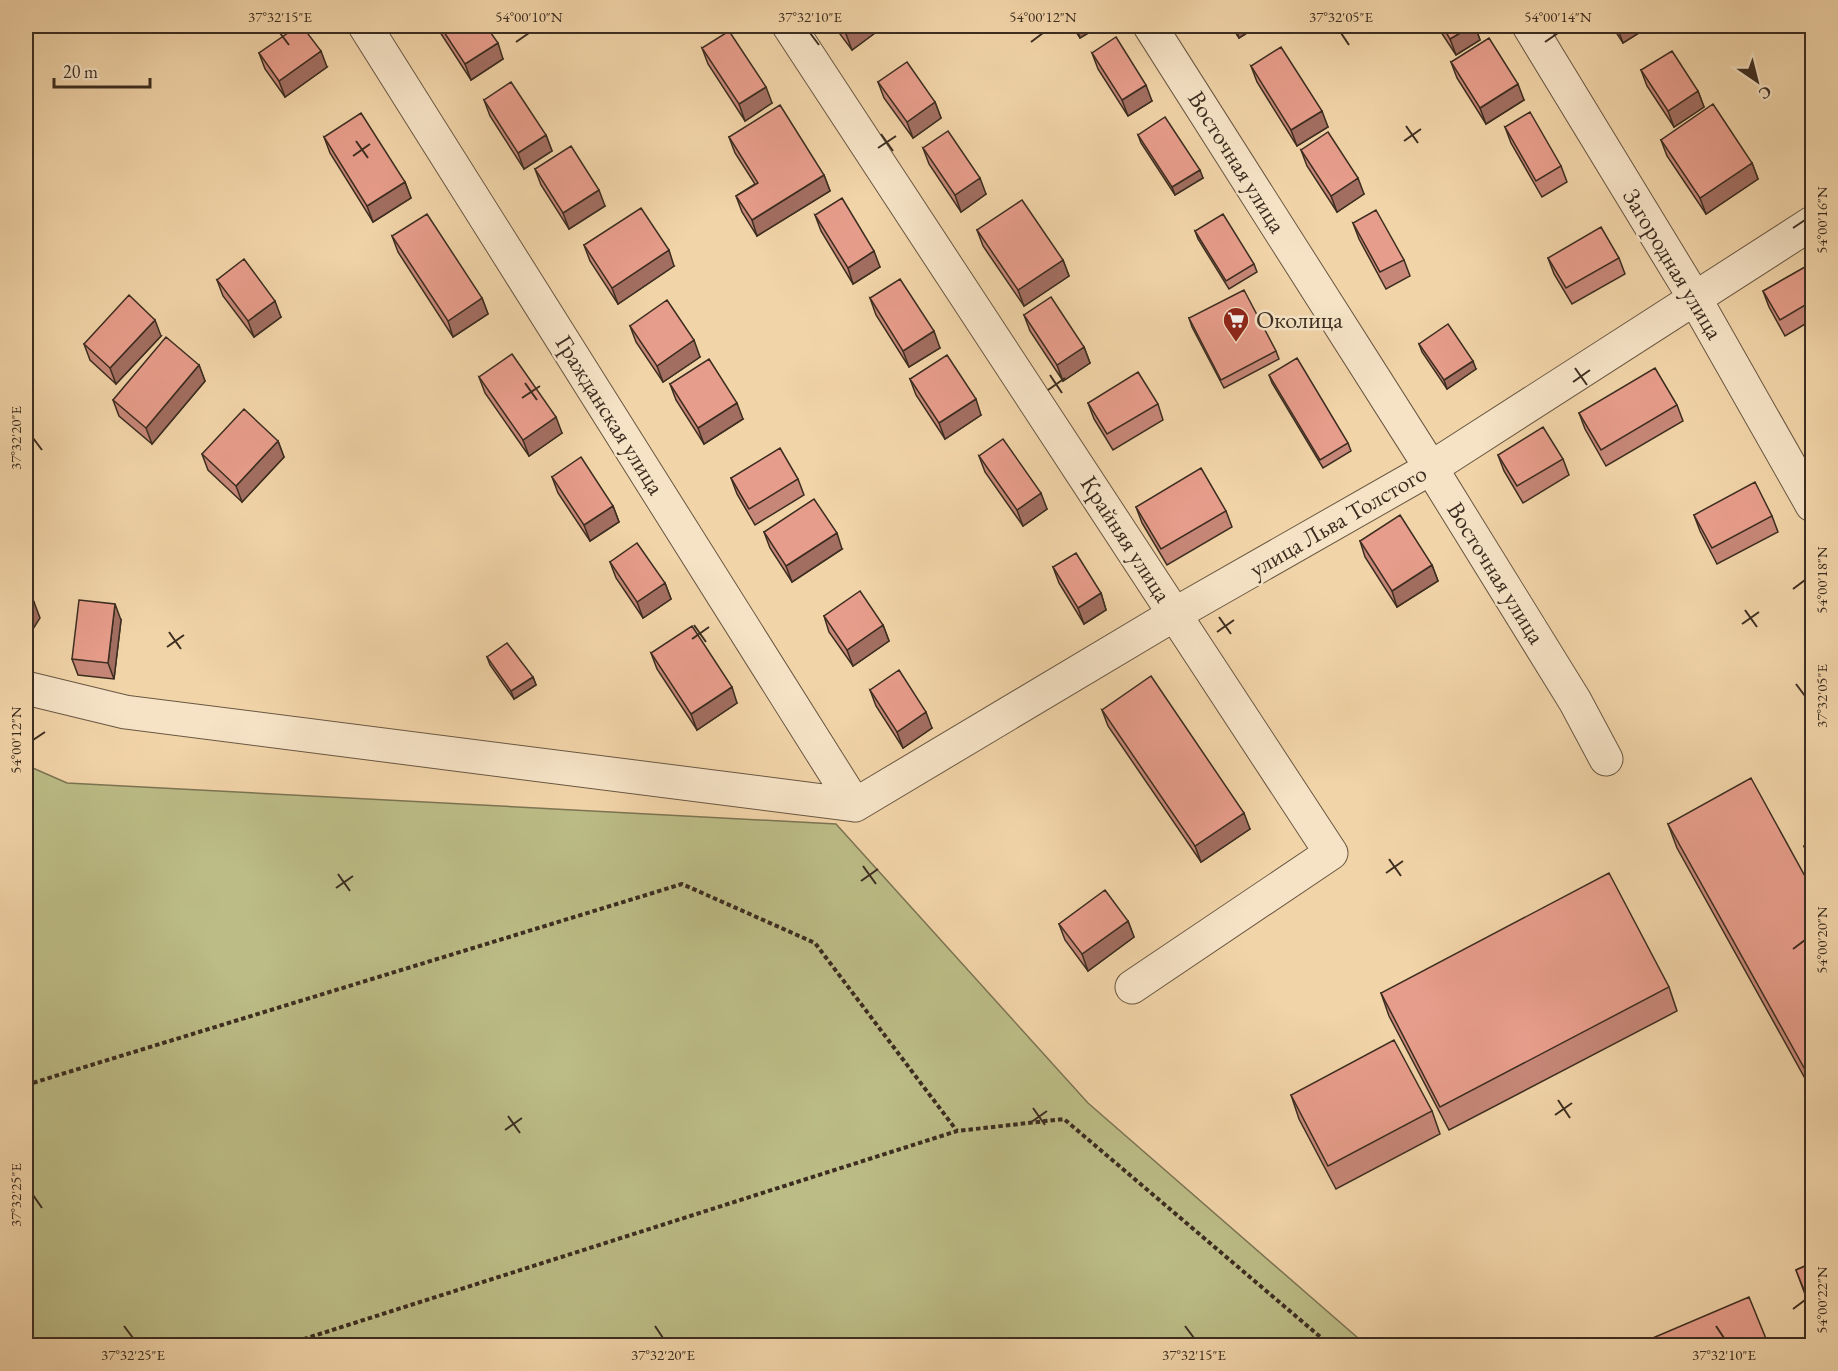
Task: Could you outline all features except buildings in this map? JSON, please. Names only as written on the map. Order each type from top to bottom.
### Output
[{"type":"street","name":"Гражданская улица","points":[[365,26],[855,805]]},
{"type":"street","name":"Крайняя улица","points":[[789,26],[1331,853],[1132,987]]},
{"type":"street","name":"Восточная улица","points":[[1150,26],[1431,468],[1575,701],[1606,759]]},
{"type":"street","name":"Загородная улица","points":[[1529,26],[1694,297],[1812,505]]},
{"type":"street","name":"улица Льва Толстого","points":[[855,805],[1175,614],[1431,468],[1812,223]]},
{"type":"street","points":[[26,688],[125,712],[855,805]]},
{"type":"path","points":[[26,1085],[682,884],[815,943],[957,1131]]},
{"type":"path","points":[[282,1346],[957,1131],[1064,1119],[1331,1346]]},
{"type":"green space","points":[[26,765],[67,783],[836,824],[1088,1103],[1366,1345],[26,1345]]},
{"type":"place","name":"Околица","points":[[1236,343]]}]
